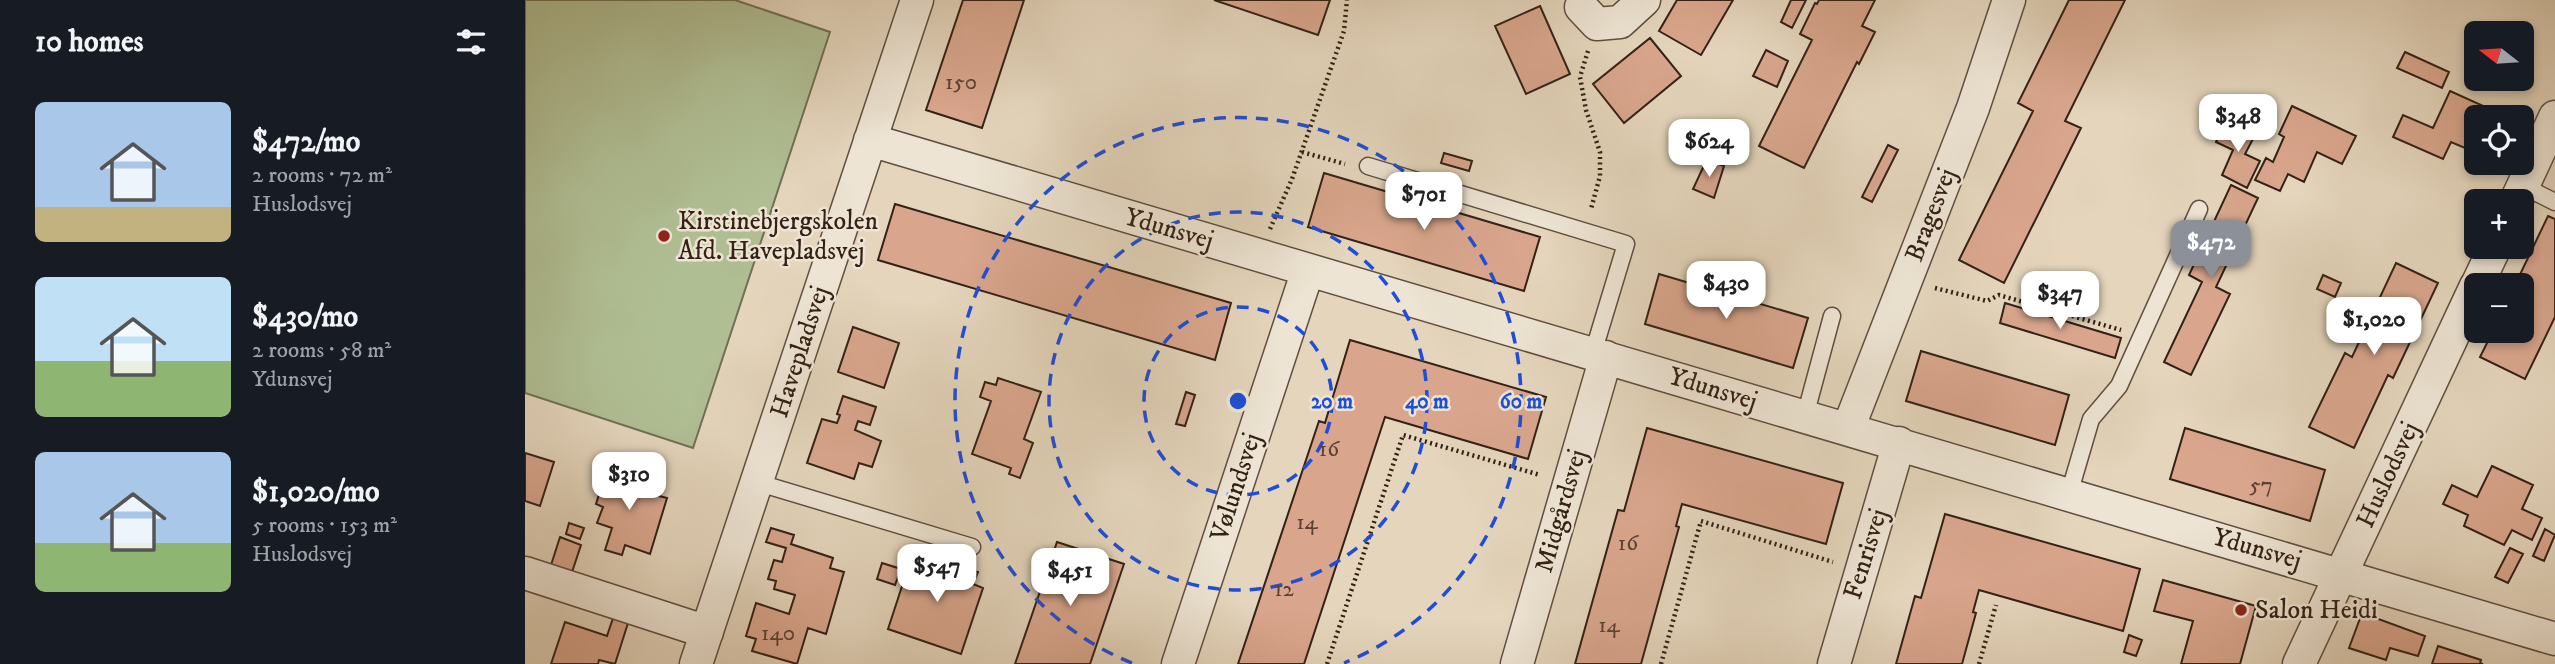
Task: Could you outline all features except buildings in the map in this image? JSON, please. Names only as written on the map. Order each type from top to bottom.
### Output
[{"type":"street","points":[[1589,16],[1620,22],[1644,0]]},
{"type":"street","name":"Bragesvej","points":[[1848,429],[1973,108],[2009,0]]},
{"type":"street","name":"Havepladsvej","points":[[696,664],[870,140],[909,3]]},
{"type":"street","points":[[2521,189],[2555,117]]},
{"type":"street","name":"Ydunsvej","points":[[870,140],[2555,639]]},
{"type":"street","name":"Vølundsvej","points":[[1178,664],[1308,270]]},
{"type":"street","name":"Huslodsvej","points":[[2299,664],[2464,312]]},
{"type":"street","name":"Midgårdsvej","points":[[1517,664],[1569,483],[1599,355]]},
{"type":"street","name":"Fenrisvej","points":[[1834,664],[1899,443]]},
{"type":"street","points":[[525,573],[707,632]]},
{"type":"lane","points":[[1368,166],[1626,244],[1599,355]]},
{"type":"lane","points":[[2534,197],[2555,202]]},
{"type":"lane","points":[[2069,494],[2091,419],[2119,386],[2199,209]]},
{"type":"lane","points":[[1805,416],[1832,316]]},
{"type":"lane","points":[[756,482],[972,547]]},
{"type":"path","points":[[1259,255],[1302,152],[1343,31],[1347,0]]},
{"type":"path","points":[[1586,232],[1600,176],[1600,152],[1586,110],[1580,77],[1589,16]]},
{"type":"path","points":[[1302,152],[1361,168],[1368,166]]},
{"type":"path","points":[[1906,280],[1987,301],[1999,295],[2141,336]]},
{"type":"path","points":[[1327,664],[1403,435],[1569,483]]},
{"type":"path","points":[[1661,664],[1701,522],[1861,570]]},
{"type":"path","points":[[1979,664],[1996,605]]},
{"type":"green space","name":"Kirstinebjergskolen Afd. Havepladsvej","points":[[525,0],[735,0],[830,32],[693,448],[525,393]]},
{"type":"place","name":"Kirstinebjergskolen Afd. Havepladsvej","points":[[664,236]]},
{"type":"place","name":"Salon Heidi","points":[[2241,610]]}]
